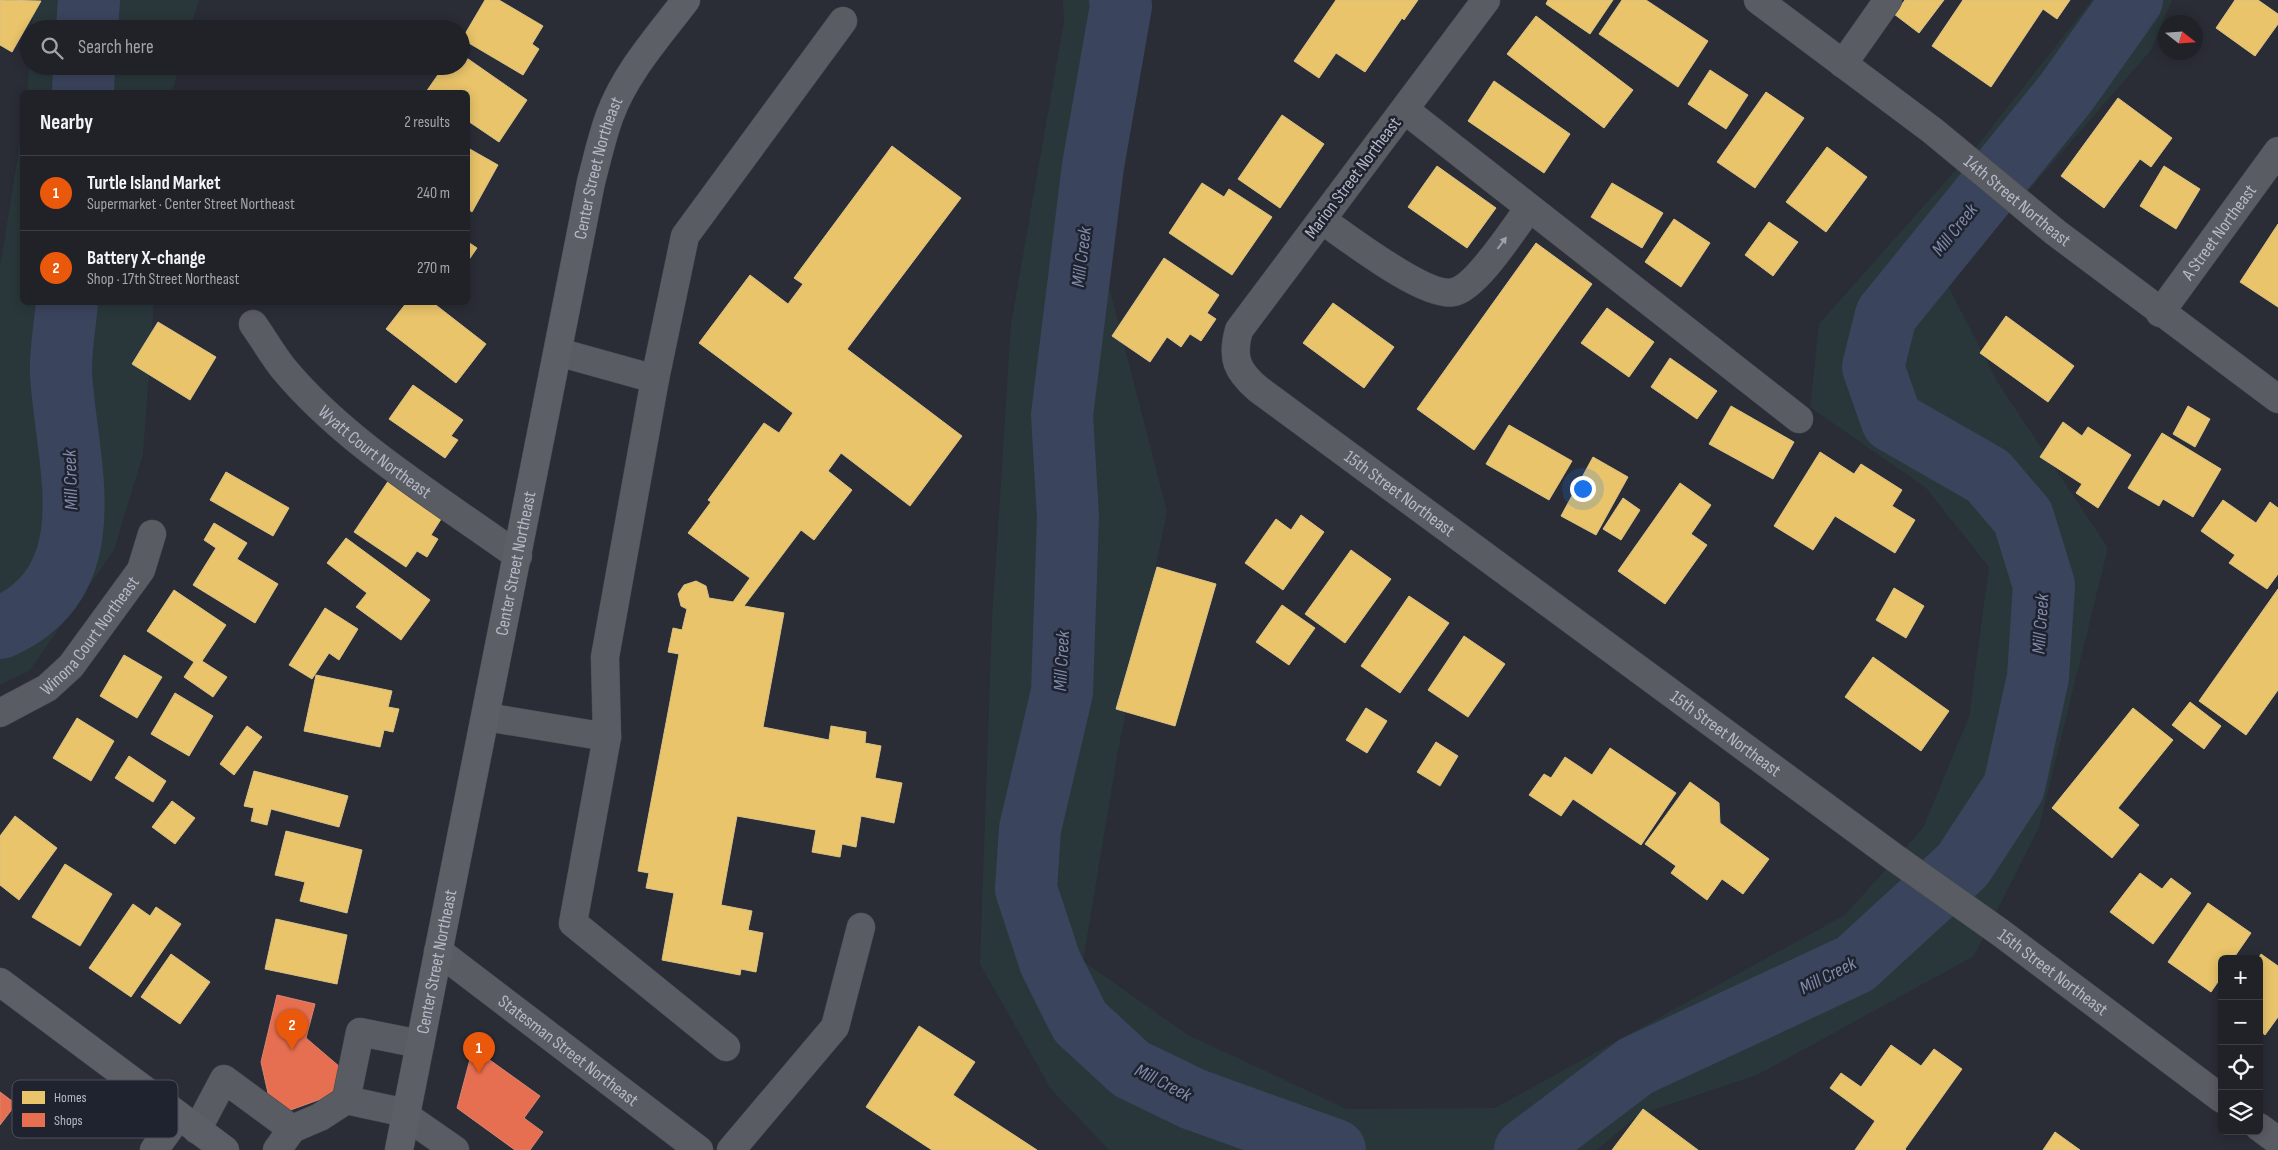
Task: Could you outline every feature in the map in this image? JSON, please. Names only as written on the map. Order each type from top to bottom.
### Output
[{"type":"main road","name":"Center Street Northeast","points":[[400,1150],[592,182],[609,116],[634,68],[686,0]]},
{"type":"main road","points":[[0,982],[130,1080]]},
{"type":"main road","points":[[178,1116],[225,1150]]},
{"type":"street","name":"Marion Street Northeast","points":[[1237,361],[1234,347],[1239,330],[1486,0]]},
{"type":"street","name":"14th Street Northeast","points":[[1758,0],[1933,131],[2055,232],[2160,313],[2278,399]]},
{"type":"street","points":[[1843,64],[1888,0]]},
{"type":"street","points":[[726,1047],[573,923],[607,737],[605,657],[655,379],[685,236],[843,21]]},
{"type":"street","points":[[1405,110],[1799,419]]},
{"type":"street","name":"A Street Northeast","points":[[2160,313],[2278,150]]},
{"type":"street","points":[[1322,220],[1401,274],[1433,289],[1454,292],[1476,279],[1529,208]]},
{"type":"street","name":"Wyatt Court Northeast","points":[[253,324],[282,367],[326,413],[363,445],[518,556]]},
{"type":"street","points":[[558,352],[655,379]]},
{"type":"street","name":"15th Street Northeast","points":[[1237,361],[1244,377],[1258,389],[1894,858],[2001,933],[2218,1096]]},
{"type":"street","name":"Winona Court Northeast","points":[[0,713],[47,688],[72,666],[141,570],[152,534]]},
{"type":"street","points":[[486,717],[607,737]]},
{"type":"street","points":[[732,1150],[834,1026],[861,927]]},
{"type":"street","name":"Statesman Street Northeast","points":[[438,951],[699,1150]]},
{"type":"street","points":[[178,1130],[187,1123],[224,1079],[284,1139],[346,1100],[360,1032],[420,1044]]},
{"type":"street","points":[[346,1100],[406,1115],[455,1150]]},
{"type":"street","points":[[2263,1130],[2278,1142]]},
{"type":"street","points":[[154,1150],[169,1138]]},
{"type":"shaded area","points":[[34,0],[199,0],[193,20],[33,20]]},
{"type":"shaded area","points":[[1063,0],[1129,0],[1107,279],[1167,511],[1118,750],[1083,961],[1188,1035],[1347,1109],[1495,1108],[1845,915],[1923,828],[1969,717],[1989,567],[1926,488],[1810,407],[1819,324],[1977,146],[2092,0],[2172,0],[2166,15],[2158,15],[2158,33],[2151,50],[1947,284],[1998,383],[2108,548],[2039,827],[1974,956],[1759,1074],[1638,1115],[1597,1150],[1109,1150],[1051,1089],[980,964],[992,621],[1011,324],[1064,21]]},
{"type":"shaded area","points":[[28,75],[177,75],[173,90],[27,90]]},
{"type":"shaded area","points":[[20,143],[20,305],[154,305],[143,454],[114,550],[29,671],[0,685],[0,267]]},
{"type":"building: Homes","points":[[0,0],[41,1],[30,20],[20,20],[20,38],[12,52],[0,45]]},
{"type":"building: Homes","points":[[485,0],[499,0],[543,26],[532,44],[539,49],[523,75],[470,44],[470,25]]},
{"type":"building: Homes","points":[[1336,0],[1418,0],[1404,20],[1402,18],[1365,72],[1336,53],[1319,78],[1294,61]]},
{"type":"building: Homes","points":[[1548,0],[1613,0],[1590,34],[1546,4]]},
{"type":"building: Homes","points":[[1622,0],[1646,0],[1708,41],[1678,87],[1599,34]]},
{"type":"building: Homes","points":[[1905,0],[1944,0],[1919,33],[1894,14]]},
{"type":"building: Homes","points":[[1963,0],[2070,0],[2057,19],[2043,9],[1991,87],[1932,46]]},
{"type":"building: Homes","points":[[2235,0],[2258,0],[2278,14],[2278,24],[2255,56],[2216,28]]},
{"type":"building: Homes","points":[[1536,16],[1633,90],[1604,128],[1507,54]]},
{"type":"building: Homes","points":[[470,60],[527,100],[499,142],[470,122],[470,90],[427,90],[438,75],[470,75]]},
{"type":"building: Homes","points":[[1710,70],[1748,95],[1726,129],[1688,104]]},
{"type":"building: Homes","points":[[1494,81],[1570,134],[1544,173],[1468,121]]},
{"type":"building: Homes","points":[[1766,92],[1804,118],[1755,188],[1717,162]]},
{"type":"building: Homes","points":[[2118,98],[2172,138],[2151,167],[2140,159],[2104,208],[2061,176]]},
{"type":"building: Homes","points":[[1282,115],[1324,144],[1280,208],[1238,179]]},
{"type":"building: Homes","points":[[892,146],[961,198],[847,349],[962,436],[910,506],[841,453],[828,471],[852,490],[814,540],[801,530],[744,606],[784,613],[763,727],[829,740],[831,726],[866,732],[865,743],[881,746],[875,778],[902,783],[894,823],[861,816],[856,847],[842,844],[840,857],[812,852],[816,830],[737,816],[721,905],[752,911],[748,930],[763,933],[756,972],[741,969],[740,975],[662,960],[674,893],[646,888],[649,873],[638,871],[679,654],[668,652],[673,628],[682,630],[687,609],[681,606],[678,594],[684,585],[696,581],[706,586],[709,598],[733,602],[750,578],[688,533],[711,502],[708,500],[764,423],[779,433],[793,413],[699,343],[750,275],[788,304],[803,284],[794,278]]},
{"type":"building: Homes","points":[[1827,147],[1867,177],[1826,232],[1786,202]]},
{"type":"building: Homes","points":[[470,149],[498,165],[472,212],[470,210]]},
{"type":"building: Homes","points":[[1437,166],[1496,208],[1467,248],[1408,207]]},
{"type":"building: Homes","points":[[2164,166],[2200,189],[2176,229],[2140,206]]},
{"type":"building: Homes","points":[[1202,183],[1224,197],[1229,189],[1272,217],[1232,275],[1169,233]]},
{"type":"building: Homes","points":[[1612,183],[1663,213],[1642,248],[1591,217]]},
{"type":"building: Homes","points":[[1674,219],[1710,243],[1681,287],[1645,262]]},
{"type":"building: Homes","points":[[1769,222],[1798,242],[1773,276],[1745,255]]},
{"type":"building: Homes","points":[[2278,224],[2278,307],[2240,282]]},
{"type":"building: Homes","points":[[470,243],[477,248],[470,258]]},
{"type":"building: Homes","points":[[1536,243],[1592,284],[1474,450],[1417,409]]},
{"type":"building: Homes","points":[[1164,258],[1219,295],[1207,313],[1216,319],[1201,341],[1190,334],[1181,347],[1167,337],[1150,362],[1112,336]]},
{"type":"building: Homes","points":[[1333,303],[1394,347],[1364,388],[1303,343]]},
{"type":"building: Homes","points":[[405,305],[436,305],[486,344],[456,383],[386,329]]},
{"type":"building: Homes","points":[[1607,308],[1654,342],[1629,377],[1581,343]]},
{"type":"building: Homes","points":[[2006,316],[2074,366],[2048,402],[1980,353]]},
{"type":"building: Homes","points":[[158,322],[216,357],[190,400],[132,364]]},
{"type":"building: Homes","points":[[1670,358],[1717,391],[1697,419],[1651,387]]},
{"type":"building: Homes","points":[[413,385],[463,420],[451,436],[458,440],[445,458],[389,419]]},
{"type":"building: Homes","points":[[1731,406],[1794,442],[1773,479],[1709,444]]},
{"type":"building: Homes","points":[[2188,406],[2210,419],[2195,447],[2173,434]]},
{"type":"building: Homes","points":[[2063,422],[2082,436],[2088,427],[2131,455],[2098,508],[2076,493],[2082,484],[2040,457]]},
{"type":"building: Homes","points":[[1509,425],[1572,461],[1549,500],[1486,464]]},
{"type":"building: Homes","points":[[2162,433],[2221,469],[2193,517],[2163,499],[2159,506],[2128,488]]},
{"type":"building: Homes","points":[[1820,452],[1854,474],[1861,464],[1902,490],[1892,506],[1915,520],[1895,553],[1835,516],[1813,550],[1774,526]]},
{"type":"building: Homes","points":[[1593,457],[1628,477],[1596,535],[1561,516]]},
{"type":"building: Homes","points":[[226,472],[289,508],[273,536],[210,500]]},
{"type":"building: Homes","points":[[389,480],[443,516],[431,535],[438,539],[427,557],[417,551],[406,567],[354,532]]},
{"type":"building: Homes","points":[[1680,483],[1711,505],[1691,534],[1707,545],[1665,604],[1618,571]]},
{"type":"building: Homes","points":[[1623,498],[1640,510],[1621,540],[1603,529]]},
{"type":"building: Homes","points":[[2223,500],[2256,523],[2270,502],[2278,508],[2278,574],[2267,589],[2229,563],[2235,555],[2201,531]]},
{"type":"building: Homes","points":[[1301,515],[1324,532],[1283,590],[1245,563],[1276,519],[1291,530]]},
{"type":"building: Homes","points":[[214,523],[247,543],[237,559],[278,584],[255,623],[193,585],[216,548],[204,540]]},
{"type":"building: Homes","points":[[346,538],[430,600],[401,640],[356,607],[367,593],[327,563]]},
{"type":"building: Homes","points":[[1351,550],[1391,579],[1345,643],[1305,614]]},
{"type":"building: Homes","points":[[1157,567],[1216,584],[1175,726],[1116,709]]},
{"type":"building: Homes","points":[[1894,588],[1924,606],[1906,638],[1876,620]]},
{"type":"building: Homes","points":[[2278,589],[2278,690],[2246,735],[2199,701]]},
{"type":"building: Homes","points":[[174,590],[226,625],[202,661],[227,677],[213,697],[184,677],[194,662],[147,631]]},
{"type":"building: Homes","points":[[1409,596],[1449,623],[1400,693],[1361,666]]},
{"type":"building: Homes","points":[[1282,605],[1315,628],[1289,665],[1256,642]]},
{"type":"building: Homes","points":[[325,608],[358,629],[339,660],[329,653],[312,679],[289,665]]},
{"type":"building: Homes","points":[[1464,636],[1505,664],[1468,717],[1428,690]]},
{"type":"building: Homes","points":[[124,655],[162,677],[137,718],[100,696]]},
{"type":"building: Homes","points":[[1873,657],[1949,711],[1921,751],[1845,697]]},
{"type":"building: Homes","points":[[316,675],[392,691],[388,707],[399,709],[393,732],[384,730],[380,747],[304,731]]},
{"type":"building: Homes","points":[[175,693],[213,716],[189,756],[151,734]]},
{"type":"building: Homes","points":[[2190,702],[2221,726],[2204,749],[2172,725]]},
{"type":"building: Homes","points":[[1366,708],[1387,721],[1367,753],[1346,740]]},
{"type":"building: Homes","points":[[2133,708],[2173,740],[2118,808],[2139,825],[2112,858],[2052,808]]},
{"type":"building: Homes","points":[[77,718],[114,741],[91,781],[53,758]]},
{"type":"building: Homes","points":[[247,726],[262,737],[234,775],[220,764]]},
{"type":"building: Homes","points":[[1436,742],[1458,756],[1440,786],[1417,772]]},
{"type":"building: Homes","points":[[1610,748],[1676,793],[1641,845],[1573,799],[1561,816],[1529,795],[1544,774],[1551,778],[1565,757],[1592,775]]},
{"type":"building: Homes","points":[[129,756],[166,781],[153,802],[115,778]]},
{"type":"building: Homes","points":[[254,771],[348,796],[339,827],[271,809],[267,825],[251,821],[254,808],[244,806]]},
{"type":"building: Homes","points":[[1690,782],[1719,803],[1720,823],[1769,859],[1743,894],[1722,879],[1707,900],[1671,873],[1676,866],[1645,844]]},
{"type":"building: Homes","points":[[172,801],[195,818],[175,844],[152,827]]},
{"type":"building: Homes","points":[[15,816],[57,848],[19,900],[0,885],[0,836]]},
{"type":"building: Homes","points":[[286,831],[362,850],[347,913],[300,901],[305,882],[275,875]]},
{"type":"building: Homes","points":[[65,864],[112,894],[80,946],[32,917]]},
{"type":"building: Homes","points":[[2140,873],[2162,889],[2171,878],[2191,893],[2153,944],[2110,912]]},
{"type":"building: Homes","points":[[2208,903],[2251,933],[2236,955],[2218,955],[2218,982],[2211,992],[2168,962]]},
{"type":"building: Homes","points":[[133,904],[150,916],[156,907],[181,924],[131,997],[89,968]]},
{"type":"building: Homes","points":[[276,919],[347,935],[337,984],[265,969]]},
{"type":"building: Homes","points":[[171,954],[210,982],[180,1024],[141,997]]},
{"type":"building: Homes","points":[[2263,955],[2278,966],[2278,1017],[2265,1035],[2263,1033]]},
{"type":"building: Homes","points":[[919,1026],[975,1062],[953,1095],[1037,1150],[932,1150],[866,1107]]},
{"type":"building: Homes","points":[[1891,1045],[1921,1066],[1934,1049],[1962,1069],[1906,1150],[1855,1150],[1875,1121],[1830,1088],[1841,1073],[1861,1087]]},
{"type":"building: Homes","points":[[1643,1109],[1698,1150],[1612,1150]]},
{"type":"building: Homes","points":[[2055,1132],[2080,1150],[2043,1150]]},
{"type":"building: Shops","points":[[277,995],[315,1004],[306,1038],[347,1073],[343,1091],[285,1112],[270,1102],[261,1062]]},
{"type":"building: Shops","points":[[473,1048],[540,1096],[524,1118],[543,1132],[530,1150],[515,1150],[457,1108]]},
{"type":"building: Shops","points":[[0,1092],[12,1101],[12,1109],[0,1125]]},
{"type":"waterway","name":"Mill Creek","points":[[88,20],[89,0]]},
{"type":"waterway","name":"Mill Creek","points":[[1120,0],[1121,6],[1093,166],[1062,415],[1068,517],[1062,692],[1030,829],[1026,889],[1050,962],[1080,1022],[1131,1069],[1193,1099],[1335,1150]]},
{"type":"waterway","name":"Mill Creek","points":[[1525,1150],[1636,1066],[1855,964],[1963,865],[2014,787],[2038,677],[2044,585],[2023,517],[1988,476],[1892,421],[1873,367],[1886,315],[2066,93],[2132,0]]},
{"type":"waterway","name":"Mill Creek","points":[[83,90],[84,75]]},
{"type":"waterway","name":"Mill Creek","points":[[0,628],[34,607],[56,581],[68,551],[73,518],[73,482],[61,375],[67,305]]},
{"type":"place","name":"Battery X-change","points":[[292,1050]]},
{"type":"place","name":"Turtle Island Market","points":[[479,1073]]}]
